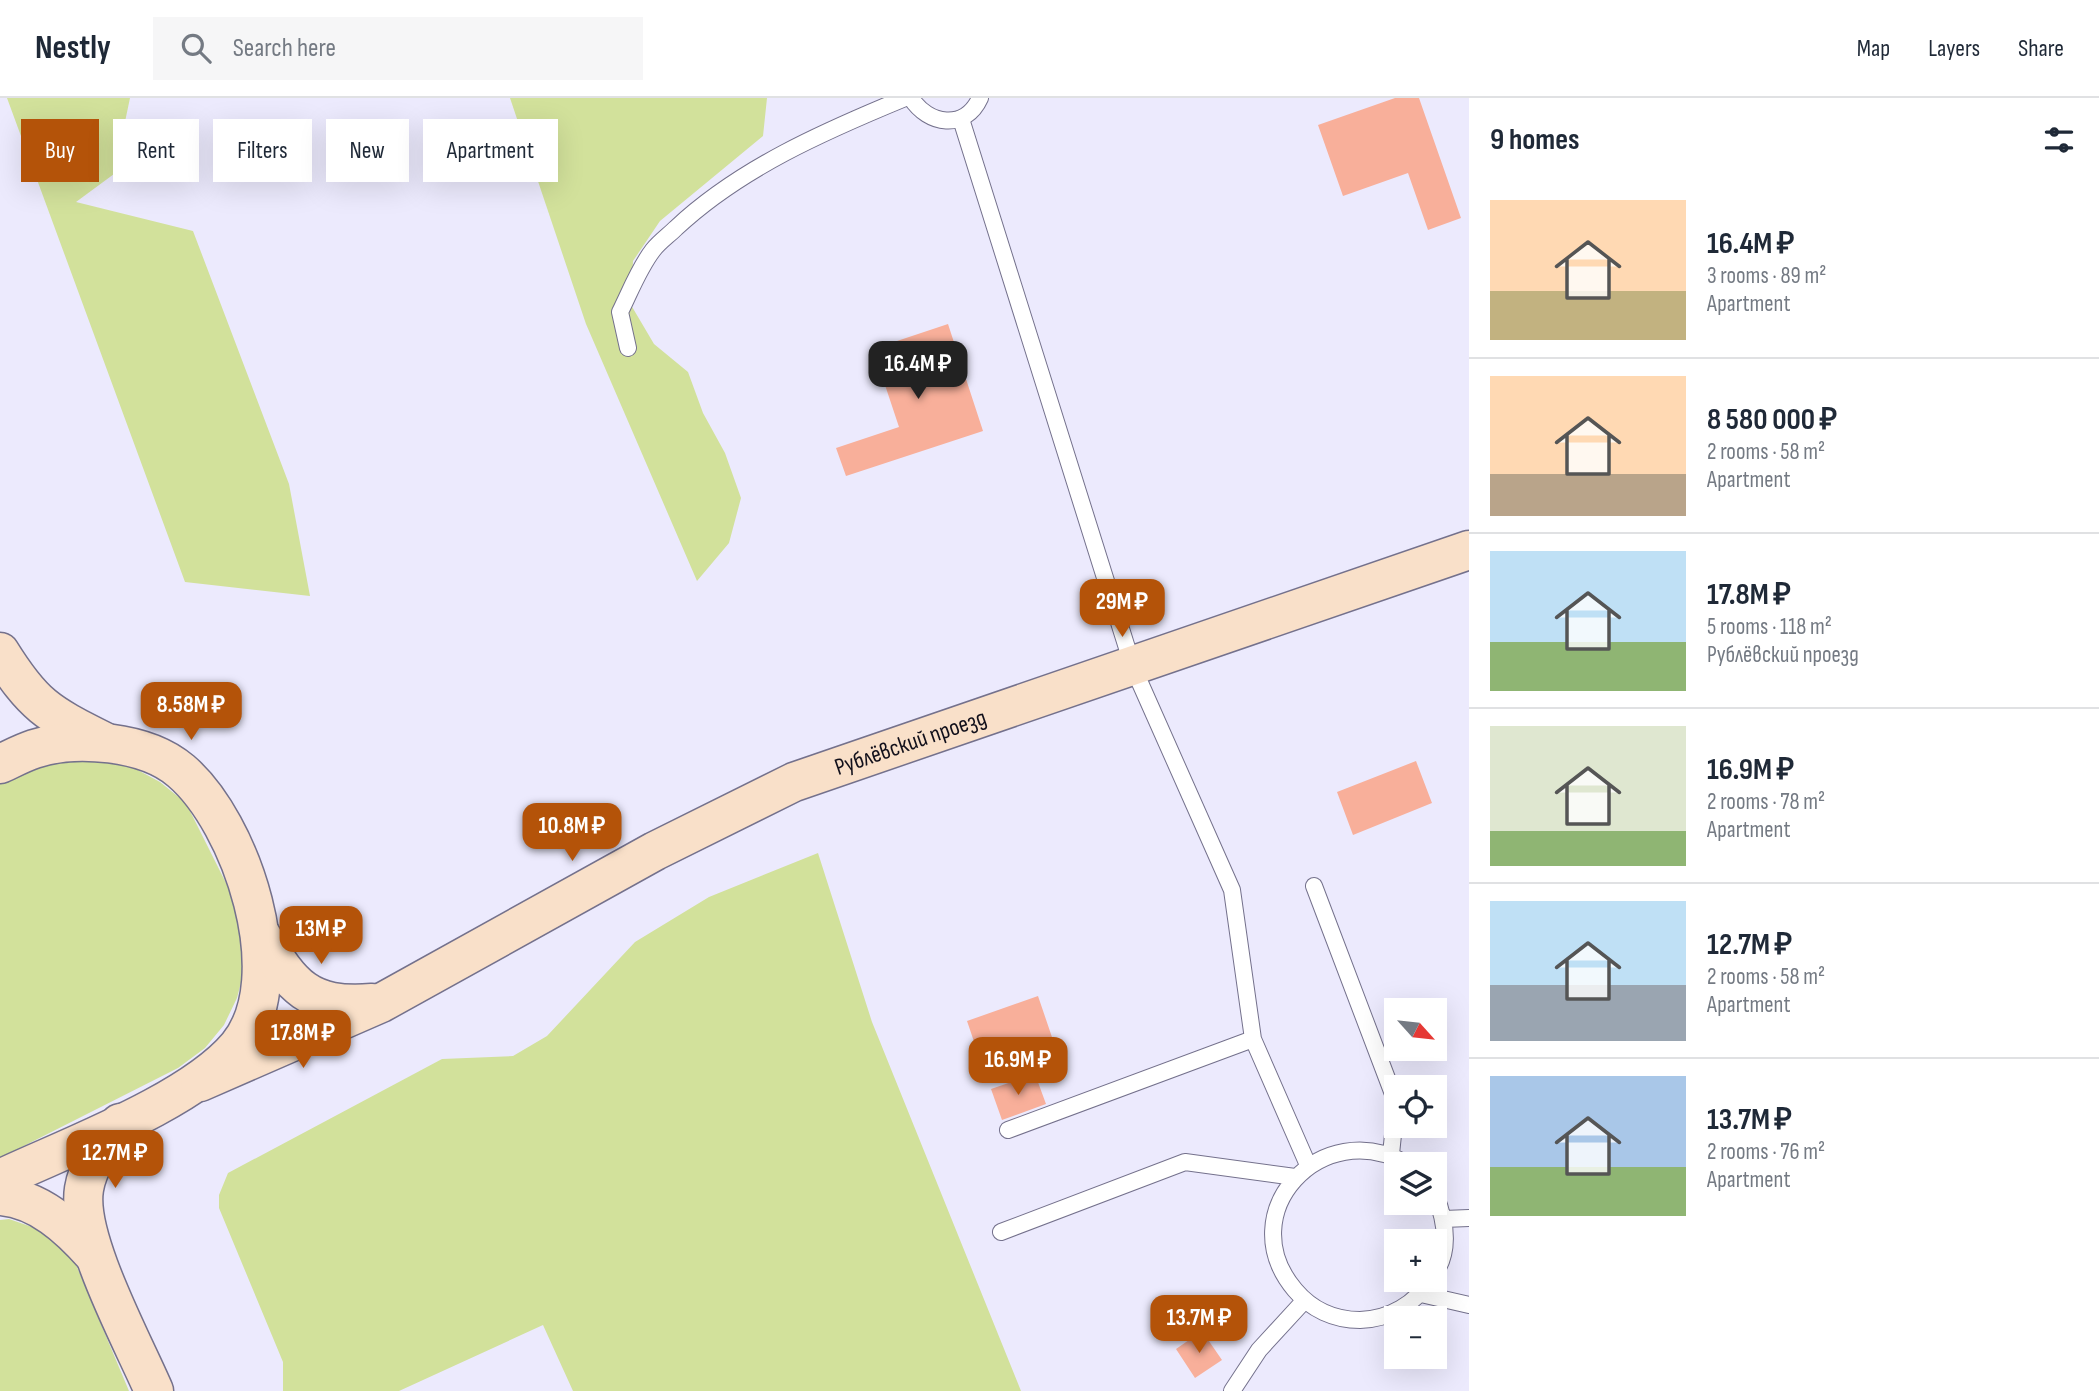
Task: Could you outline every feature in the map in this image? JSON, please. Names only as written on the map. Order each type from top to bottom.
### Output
[{"type":"street","name":"Рублёвский проезд","points":[[200,1082],[381,1003],[656,851],[794,782],[1469,550]]},
{"type":"street","points":[[0,652],[23,688],[52,716],[103,741],[142,750],[180,770],[212,807],[240,863],[260,934],[264,974],[256,1012],[239,1045],[200,1082],[0,1179]]},
{"type":"street","points":[[0,764],[36,748],[103,741]]},
{"type":"street","points":[[260,934],[283,973],[310,995],[340,1006],[381,1003]]},
{"type":"street","points":[[121,1122],[92,1165],[84,1188],[82,1213],[96,1256],[154,1391]]},
{"type":"street","points":[[0,1196],[11,1197],[40,1209],[67,1225],[96,1256]]},
{"type":"lane","points":[[628,348],[620,312],[653,250],[696,209],[740,179],[787,153],[845,123],[905,98]]},
{"type":"lane","points":[[911,98],[919,111],[938,121],[961,119],[975,108],[980,98]]},
{"type":"lane","points":[[961,119],[1133,667],[1232,890],[1253,1039],[1308,1165]]},
{"type":"lane","points":[[1314,886],[1385,1075]]},
{"type":"lane","points":[[1008,1130],[1253,1039]]},
{"type":"lane","points":[[1384,1152],[1364,1148],[1331,1153],[1308,1165],[1295,1177],[1281,1199],[1274,1225],[1274,1247],[1285,1278],[1304,1301],[1325,1314],[1348,1320],[1374,1320],[1398,1311],[1421,1294],[1469,1305]]},
{"type":"lane","points":[[1000,1232],[1185,1162],[1295,1177]]},
{"type":"lane","points":[[1443,1215],[1444,1229]]},
{"type":"lane","points":[[1444,1219],[1469,1218]]},
{"type":"lane","points":[[1232,1391],[1259,1350],[1304,1301]]},
{"type":"green space","points":[[7,98],[130,98],[126,119],[113,119],[113,175],[76,202],[193,231],[289,484],[310,596],[185,582],[38,182],[99,182],[99,119],[21,119],[21,136]]},
{"type":"green space","points":[[510,98],[767,98],[763,136],[660,221],[633,261],[631,305],[654,344],[688,372],[703,413],[725,453],[741,498],[729,543],[697,581],[586,324],[538,182],[558,182],[558,119],[517,119]]},
{"type":"green space","points":[[77,759],[110,761],[134,768],[160,782],[186,803],[240,911],[245,967],[237,998],[224,1025],[205,1048],[178,1068],[0,1158],[0,782],[39,763]]},
{"type":"green space","points":[[818,853],[872,1022],[1021,1391],[573,1391],[543,1325],[399,1391],[283,1391],[283,1362],[219,1208],[219,1195],[228,1173],[442,1059],[513,1056],[547,1036],[635,942],[709,897]]},
{"type":"green space","points":[[9,1219],[35,1228],[72,1255],[129,1391],[0,1391],[0,1220]]},
{"type":"building","points":[[1395,98],[1419,98],[1461,218],[1428,230],[1408,173],[1343,196],[1318,125]]},
{"type":"building","points":[[948,324],[983,431],[846,476],[836,448],[899,427],[873,349]]},
{"type":"building","points":[[1416,761],[1432,803],[1353,835],[1337,792]]},
{"type":"building","points":[[1038,996],[1054,1043],[983,1068],[967,1021]]},
{"type":"building","points":[[1035,1074],[1046,1104],[1002,1120],[991,1089]]},
{"type":"building","points":[[1202,1331],[1222,1360],[1195,1378],[1176,1349]]}]
